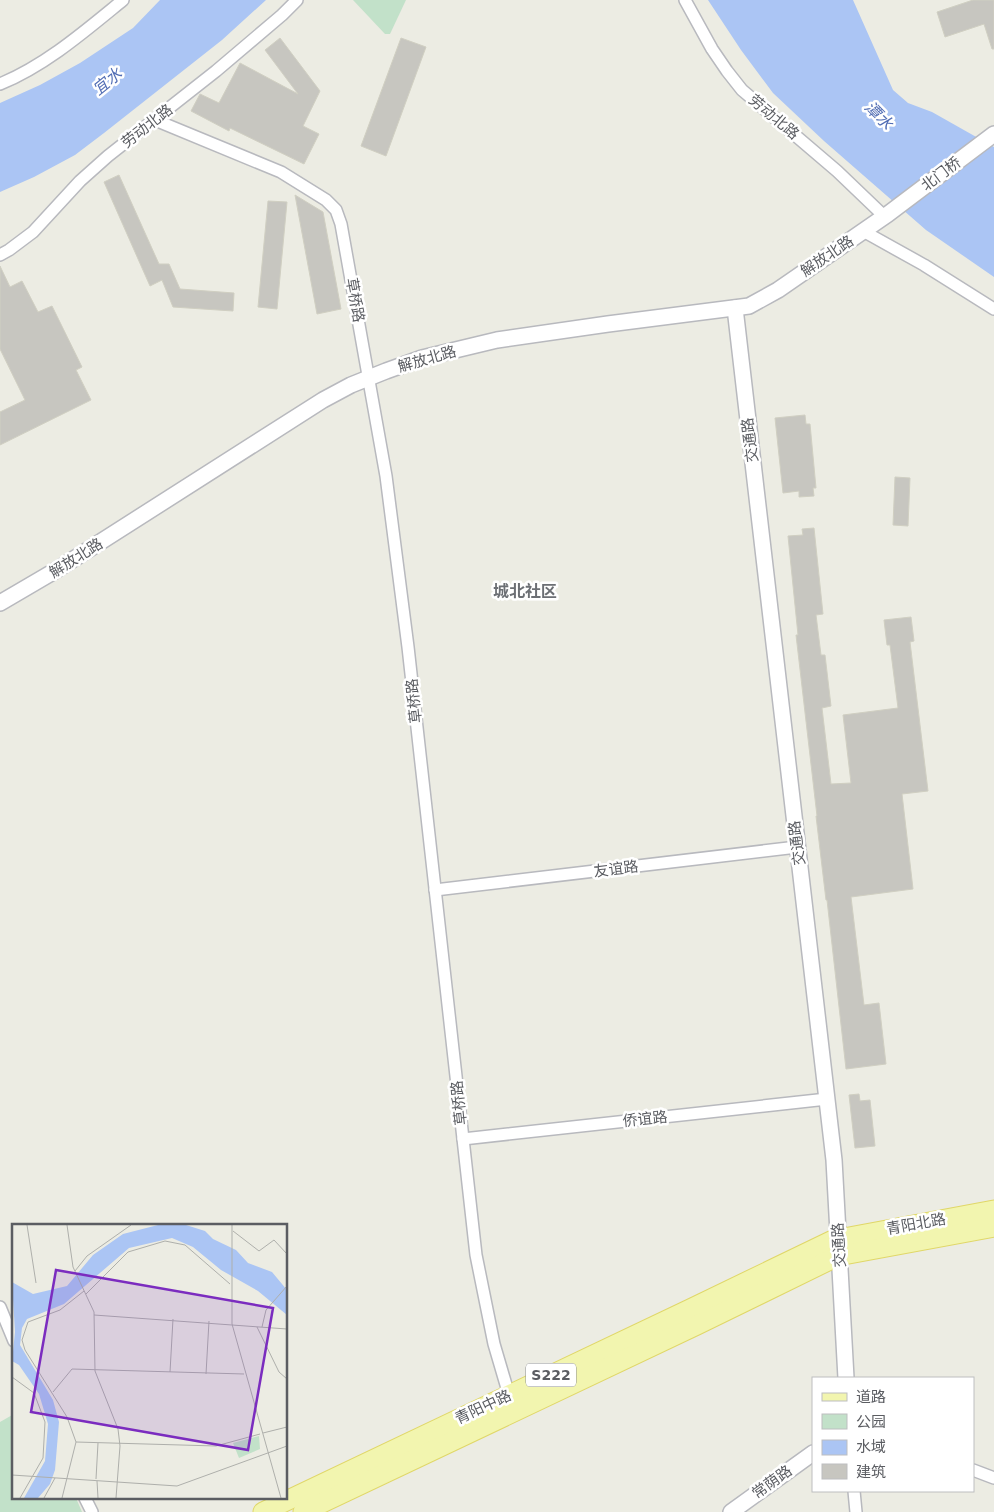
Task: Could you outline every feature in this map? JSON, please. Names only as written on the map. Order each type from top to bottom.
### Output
[{"type":"main road","name":"青阳北路","points":[[839,1250],[994,1210]]},
{"type":"main road","name":"青阳北路","points":[[839,1250],[994,1227]]},
{"type":"main road","name":"青阳中路","points":[[263,1512],[833,1240],[839,1250],[698,1325],[303,1512]]},
{"type":"street","points":[[0,84],[37,64],[73,40],[123,0]]},
{"type":"street","name":"劳动北路","points":[[0,256],[33,232],[80,181],[108,156],[224,65],[298,0]]},
{"type":"street","name":"劳动北路","points":[[685,0],[726,72],[742,90],[886,215]]},
{"type":"street","name":"草桥路","points":[[155,120],[281,172],[326,200],[336,210],[341,224],[386,476],[391,514],[408,647],[476,1255],[494,1344],[509,1395]]},
{"type":"street","name":"北门桥","points":[[886,215],[994,134]]},
{"type":"street","name":"解放北路","points":[[0,603],[58,569],[322,400],[368,378],[422,358],[497,340],[749,306],[778,290],[886,215]]},
{"type":"street","points":[[863,231],[924,265],[994,309]]},
{"type":"street","name":"交通路","points":[[735,308],[834,1160],[846,1377]]},
{"type":"street","name":"友谊路","points":[[435,890],[798,847]]},
{"type":"street","name":"侨谊路","points":[[463,1139],[827,1099]]},
{"type":"street","points":[[0,1306],[12,1336]]},
{"type":"street","name":"常荫路","points":[[731,1512],[812,1453]]},
{"type":"street","points":[[974,1470],[994,1478]]},
{"type":"street","points":[[854,1492],[856,1512]]},
{"type":"street","points":[[86,1500],[92,1512]]},
{"type":"green space","points":[[353,0],[406,0],[390,34],[385,34]]},
{"type":"green space","points":[[12,1415],[12,1500],[77,1500],[82,1512],[0,1512],[0,1422]]},
{"type":"water","name":"宜水","points":[[160,0],[266,0],[222,40],[75,155],[34,177],[0,192],[0,103],[40,85],[80,63],[133,28]]},
{"type":"water","name":"潭水","points":[[708,0],[853,0],[893,90],[908,103],[932,112],[994,147],[994,277],[926,230],[824,141],[773,93],[741,50]]},
{"type":"building","points":[[973,0],[994,0],[994,49],[992,49],[984,24],[945,37],[937,12]]},
{"type":"building","points":[[280,38],[320,91],[303,126],[319,134],[304,164],[230,128],[229,131],[191,111],[200,94],[219,103],[240,63],[298,94],[265,50]]},
{"type":"building","points":[[401,38],[426,47],[386,156],[361,146]]},
{"type":"building","points":[[119,175],[159,264],[169,264],[180,289],[234,293],[233,311],[173,307],[162,280],[150,286],[104,182]]},
{"type":"building","points":[[295,195],[323,212],[341,309],[317,314]]},
{"type":"building","points":[[268,201],[287,202],[277,309],[258,307]]},
{"type":"building","points":[[0,266],[10,287],[22,281],[38,312],[52,306],[82,367],[76,370],[91,400],[0,445],[0,412],[25,400],[0,349]]},
{"type":"building","points":[[805,415],[806,424],[810,424],[816,488],[813,488],[814,496],[799,497],[799,491],[783,493],[775,418]]},
{"type":"building","points":[[895,477],[910,478],[908,526],[893,525]]},
{"type":"building","points":[[814,528],[823,614],[816,615],[821,655],[825,655],[831,706],[822,708],[831,784],[851,783],[843,715],[898,708],[890,645],[887,645],[884,620],[911,617],[914,641],[910,642],[928,791],[902,794],[913,889],[851,897],[864,1005],[879,1003],[886,1064],[846,1069],[796,635],[798,635],[788,536],[803,535],[802,529]]},
{"type":"building","points":[[859,1094],[860,1101],[870,1100],[875,1146],[855,1148],[849,1095]]},
{"type":"district","name":"城北社区","points":[[525,591]]}]
